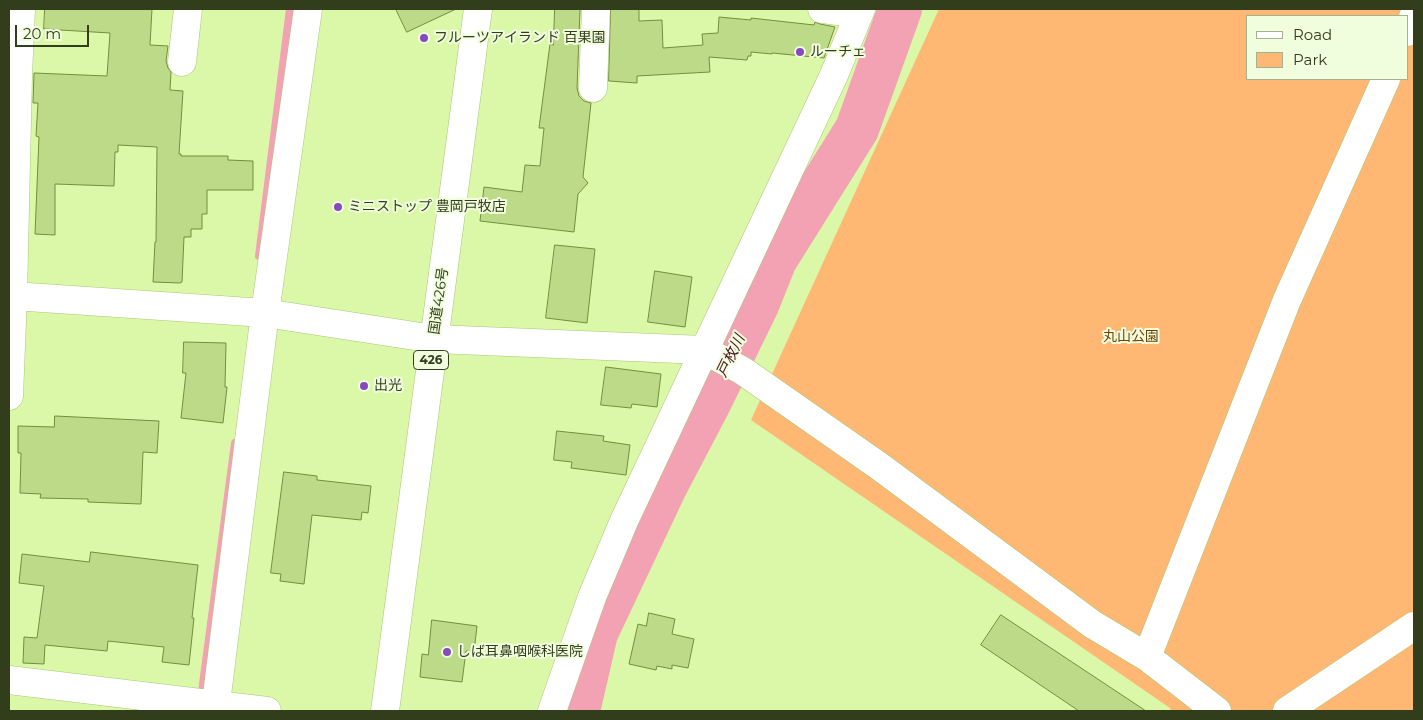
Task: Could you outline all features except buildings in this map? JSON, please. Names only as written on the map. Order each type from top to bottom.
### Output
[{"type":"main road","points":[[9,396],[13,296],[13,76],[21,9]]},
{"type":"main road","points":[[182,62],[188,9]]},
{"type":"main road","points":[[216,708],[265,313],[308,9]]},
{"type":"main road","name":"国道426号","points":[[385,711],[478,9]]},
{"type":"main road","points":[[593,88],[596,9]]},
{"type":"main road","points":[[552,711],[592,597],[624,521],[834,75],[860,12],[822,9]]},
{"type":"main road","points":[[1408,30],[1414,15]]},
{"type":"main road","points":[[1147,658],[1287,300],[1386,80]]},
{"type":"main road","points":[[13,296],[265,313],[434,339],[704,350],[743,371],[879,466],[1092,624],[1147,658],[1217,711]]},
{"type":"main road","points":[[1287,711],[1414,626]]},
{"type":"main road","points":[[9,680],[216,708],[267,711]]},
{"type":"green space","name":"丸山公園","points":[[939,9],[1414,9],[1414,711],[1171,711],[1170,708],[751,420]]},
{"type":"waterway","points":[[259,256],[290,9]]},
{"type":"waterway","name":"戸枚川","points":[[578,711],[596,633],[665,487],[757,305],[775,260],[857,129],[900,9]]},
{"type":"waterway","points":[[201,699],[235,443]]},
{"type":"place","name":"フルーツアイランド 百果園","points":[[424,38]]},
{"type":"place","name":"ルーチェ","points":[[800,52]]},
{"type":"place","name":"ミニストップ 豊岡戸牧店","points":[[338,207]]},
{"type":"place","name":"出光","points":[[364,386]]},
{"type":"place","name":"しば耳鼻咽喉科医院","points":[[447,652]]}]
